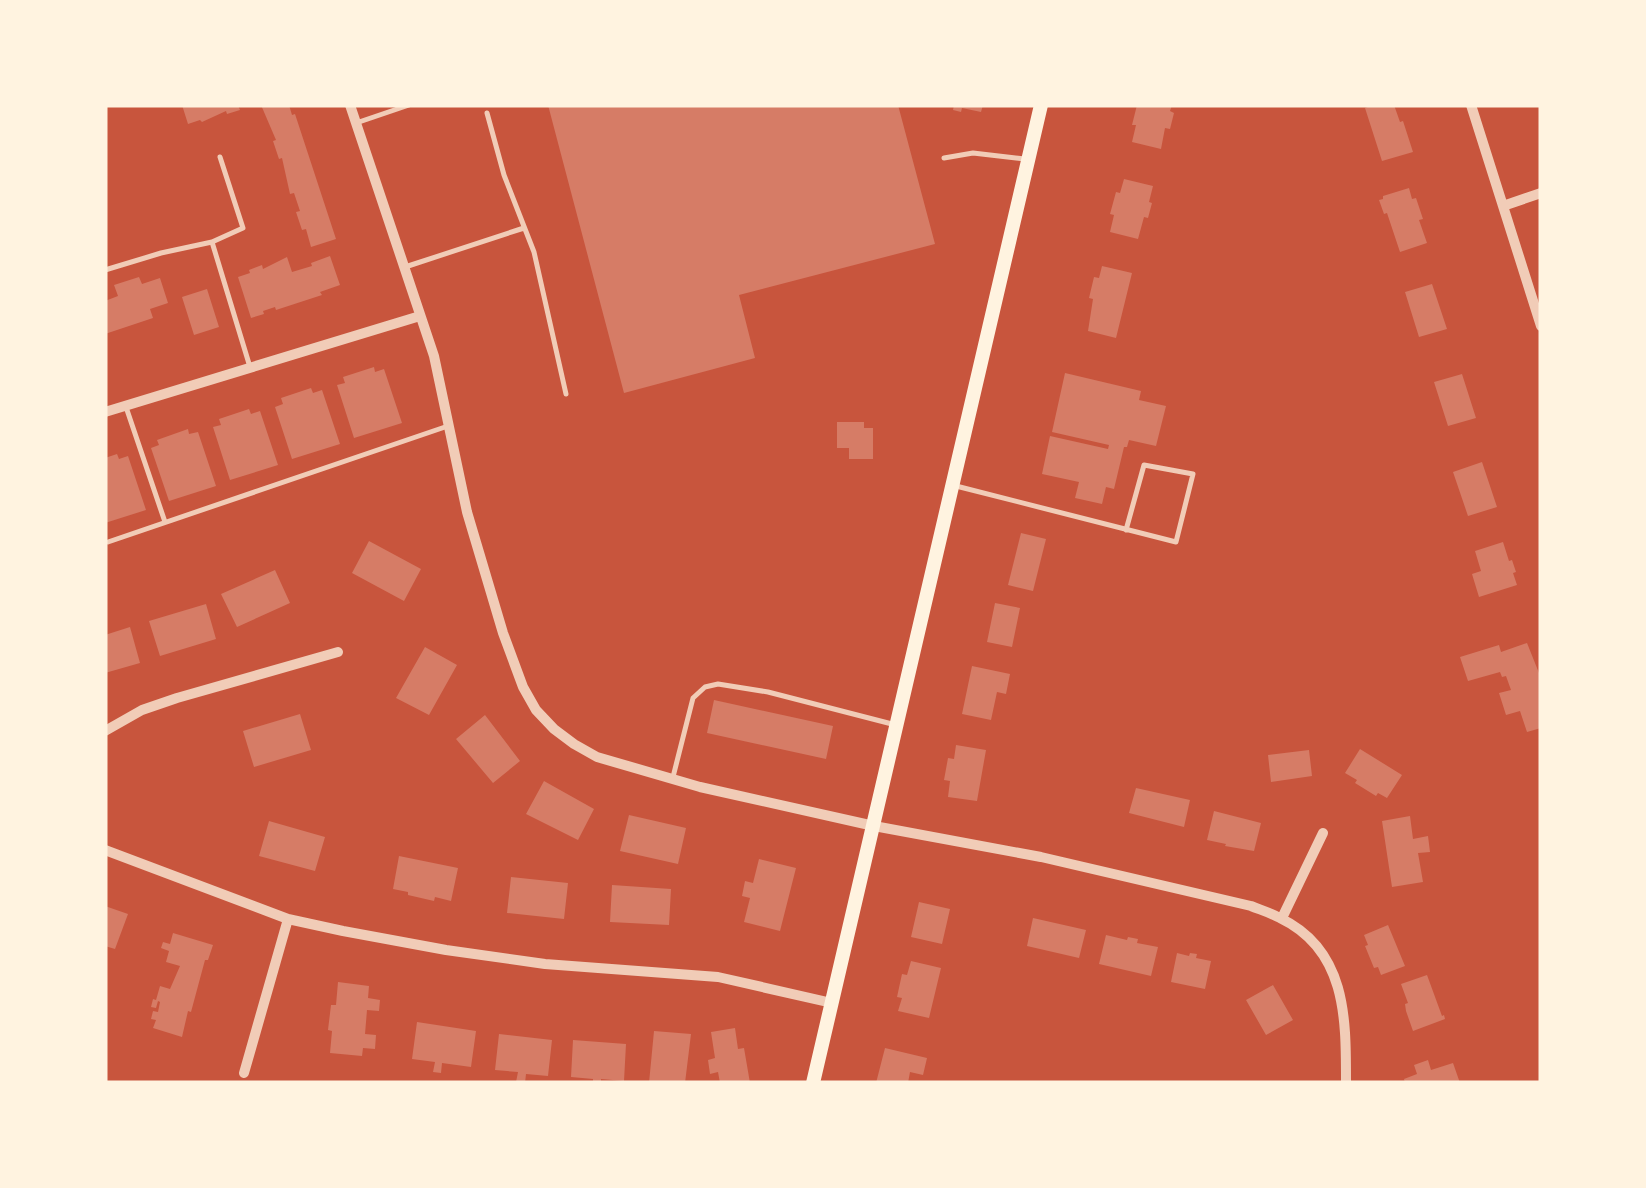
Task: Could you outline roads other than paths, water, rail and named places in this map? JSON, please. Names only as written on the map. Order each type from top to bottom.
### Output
[{"type":"main road","points":[[812,1083],[1041,105]]},
{"type":"street","points":[[350,105],[434,356],[467,512],[503,633],[536,710],[564,736],[597,756],[672,780],[874,826],[1041,857],[1251,906],[1282,918],[1314,943],[1337,980],[1344,1011],[1346,1083]]},
{"type":"street","points":[[1471,105],[1541,326]]},
{"type":"street","points":[[1503,206],[1541,193]]},
{"type":"street","points":[[105,412],[420,316]]},
{"type":"street","points":[[105,731],[142,710],[176,698],[338,652]]},
{"type":"street","points":[[1282,918],[1322,832]]},
{"type":"street","points":[[105,850],[288,919],[429,947],[545,964],[718,977],[832,1003]]},
{"type":"street","points":[[244,1073],[288,919]]},
{"type":"lane","points":[[356,123],[409,105]]},
{"type":"lane","points":[[488,113],[504,175],[542,279],[566,394]]},
{"type":"lane","points":[[944,158],[973,153],[1028,160]]},
{"type":"lane","points":[[105,270],[212,242],[243,228],[220,158]]},
{"type":"lane","points":[[405,267],[524,228]]},
{"type":"lane","points":[[212,242],[250,367]]},
{"type":"lane","points":[[126,406],[166,522]]},
{"type":"lane","points":[[108,542],[448,426]]},
{"type":"lane","points":[[953,485],[1126,530],[1176,542],[1192,474],[1144,465],[1126,530]]},
{"type":"lane","points":[[672,780],[694,698],[705,687],[718,684],[768,692],[895,724]]}]
